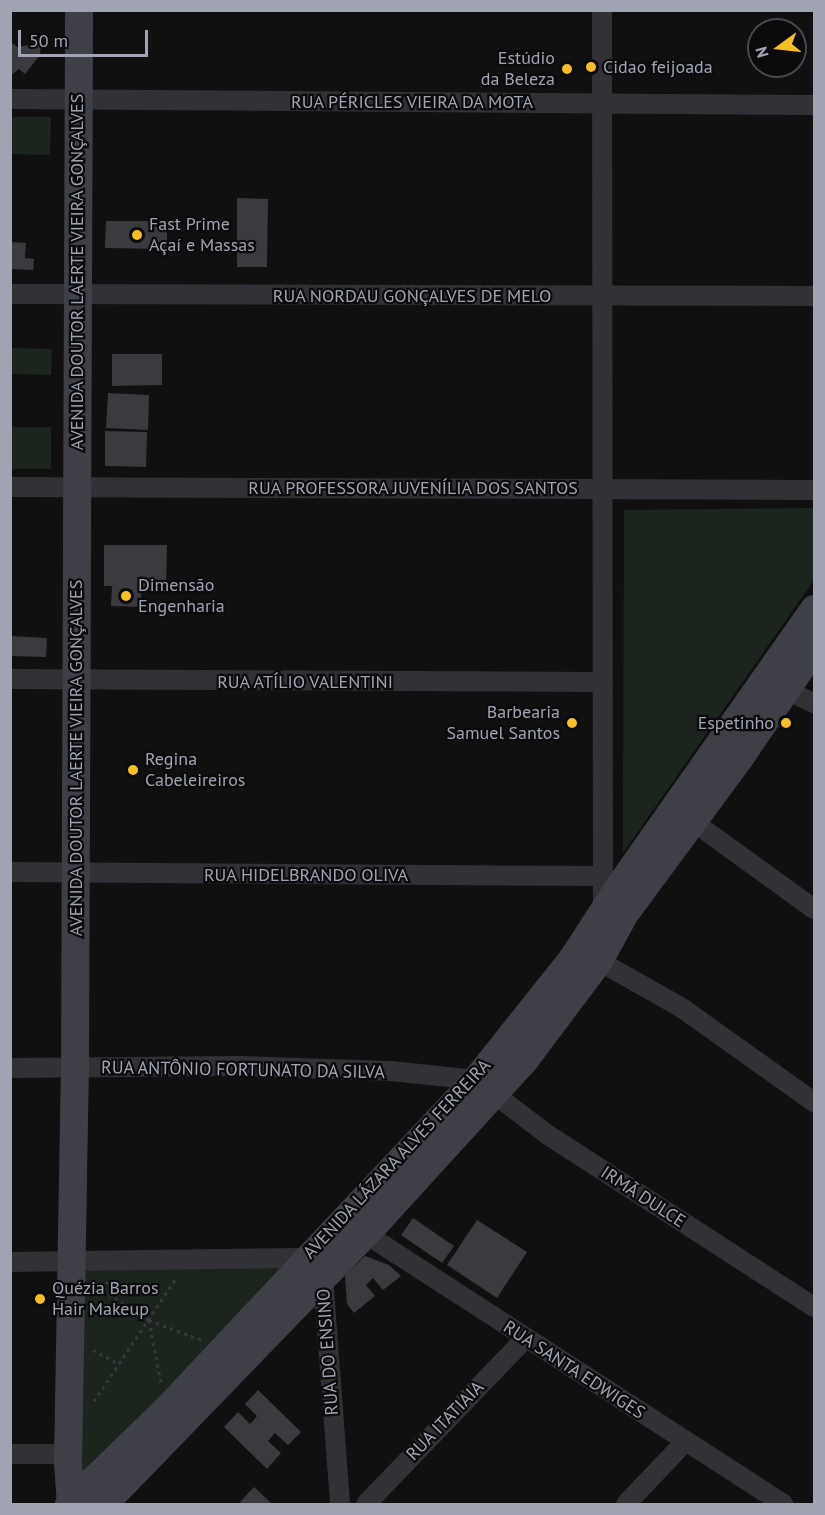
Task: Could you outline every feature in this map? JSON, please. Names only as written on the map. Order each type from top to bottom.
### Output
[{"type":"main road","name":"AVENIDA DOUTOR LAERTE VIEIRA GONÇALVES","points":[[70,1504],[75,1069],[77,679],[75,487],[79,294],[79,10]]},
{"type":"main road","name":"AVENIDA LÁZARA ALVES FERREIRA","points":[[104,1504],[314,1267],[485,1088],[524,1061],[599,961],[684,815],[814,609]]},
{"type":"main road","name":"AVENIDA LÁZARA ALVES FERREIRA","points":[[70,1504],[167,1409],[222,1350],[314,1267],[366,1234],[485,1088],[603,911],[788,691],[814,649]]},
{"type":"street","points":[[602,10],[600,297],[603,489],[600,682],[603,911]]},
{"type":"street","name":"RUA PÉRICLES VIEIRA DA MOTA","points":[[10,99],[814,105]]},
{"type":"street","name":"RUA NORDAU GONÇALVES DE MELO","points":[[10,294],[814,296]]},
{"type":"street","name":"RUA PROFESSORA JUVENÍLIA DOS SANTOS","points":[[10,487],[814,490]]},
{"type":"street","name":"RUA ATÍLIO VALENTINI","points":[[10,679],[600,682]]},
{"type":"street","points":[[788,691],[814,703]]},
{"type":"street","points":[[684,815],[814,909]]},
{"type":"street","name":"RUA HIDELBRANDO OLIVA","points":[[10,872],[602,876]]},
{"type":"street","points":[[599,961],[682,1008],[814,1102]]},
{"type":"street","name":"RUA ANTÔNIO FORTUNATO DA SILVA","points":[[10,1068],[251,1066],[391,1071],[485,1088]]},
{"type":"street","name":"IRMÃ DULCE","points":[[485,1088],[548,1135],[814,1307]]},
{"type":"street","name":"RUA SANTA EDWIGES","points":[[366,1234],[783,1504]]},
{"type":"street","points":[[10,1262],[188,1260],[314,1267]]},
{"type":"street","name":"RUA DO ENSINO","points":[[314,1267],[340,1504]]},
{"type":"street","name":"RUA ITATIAIA","points":[[366,1504],[525,1339]]},
{"type":"street","points":[[626,1504],[685,1442]]},
{"type":"street","points":[[10,1454],[69,1454]]},
{"type":"path","points":[[94,1401],[188,1260]]},
{"type":"path","points":[[102,1290],[111,1276]]},
{"type":"path","points":[[92,1292],[102,1290],[149,1320],[222,1350]]},
{"type":"path","points":[[149,1320],[167,1409]]},
{"type":"path","points":[[93,1350],[119,1365]]},
{"type":"shaded area","points":[[11,117],[51,117],[50,155],[11,154]]},
{"type":"shaded area","points":[[11,348],[52,349],[51,375],[11,374]]},
{"type":"shaded area","points":[[11,427],[51,427],[51,469],[11,469]]},
{"type":"shaded area","points":[[814,508],[814,580],[623,853],[624,510]]},
{"type":"shaded area","points":[[302,1257],[66,1503],[72,1263]]},
{"type":"building","points":[[10,41],[17,47],[41,43],[40,55],[25,74],[19,69],[10,76]]},
{"type":"building","points":[[237,198],[268,199],[267,267],[237,267]]},
{"type":"building","name":"Fast Prime Açaí e Massas","points":[[106,221],[167,221],[167,249],[105,248]]},
{"type":"building","points":[[10,242],[26,243],[25,258],[34,259],[33,270],[10,269]]},
{"type":"building","points":[[112,354],[162,354],[162,385],[112,386]]},
{"type":"building","points":[[108,393],[149,395],[148,430],[106,428]]},
{"type":"building","points":[[105,431],[147,432],[146,467],[105,466]]},
{"type":"building","points":[[104,545],[167,545],[166,587],[141,587],[141,607],[111,606],[112,586],[104,586]]},
{"type":"building","points":[[10,636],[47,638],[46,657],[10,656]]},
{"type":"building","points":[[413,1218],[454,1246],[442,1263],[401,1235]]},
{"type":"building","points":[[477,1220],[527,1252],[497,1298],[447,1265]]},
{"type":"building","points":[[365,1256],[389,1265],[401,1276],[383,1290],[373,1278],[366,1285],[375,1296],[354,1313],[347,1304],[345,1275]]},
{"type":"building","points":[[258,1390],[301,1432],[288,1445],[275,1433],[268,1441],[281,1453],[267,1469],[224,1427],[238,1412],[250,1424],[257,1416],[245,1404]]},
{"type":"building","points":[[254,1487],[272,1504],[243,1504],[240,1502]]},
{"type":"place","name":"Cidao feijoada","points":[[591,67]]},
{"type":"place","name":"Estúdio da Beleza","points":[[567,69]]},
{"type":"place","name":"Fast Prime Açaí e Massas","points":[[137,235]]},
{"type":"place","name":"Dimensão Engenharia","points":[[126,596]]},
{"type":"place","name":"Barbearia Samuel Santos","points":[[572,723]]},
{"type":"place","name":"Espetinho","points":[[786,723]]},
{"type":"place","name":"Regina Cabeleireiros","points":[[133,770]]},
{"type":"place","name":"Quézia Barros Hair Makeup","points":[[40,1299]]}]
